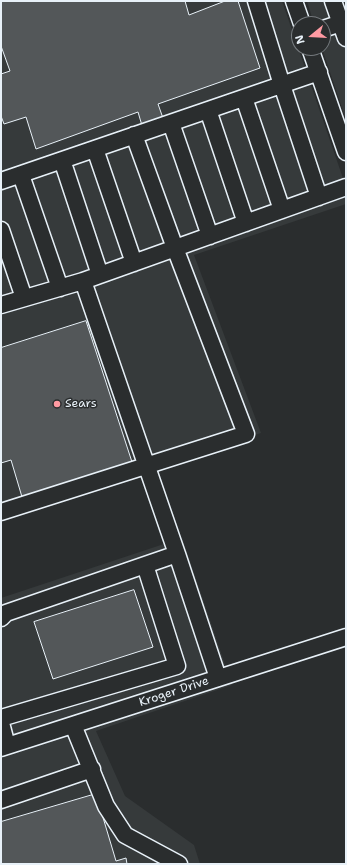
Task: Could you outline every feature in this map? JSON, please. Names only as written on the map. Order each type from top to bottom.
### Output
[{"type":"street","points":[[256,1],[319,197]]},
{"type":"street","points":[[294,1],[299,16]]},
{"type":"street","points":[[331,30],[343,31],[333,1]]},
{"type":"street","points":[[313,56],[346,152]]},
{"type":"street","points":[[1,181],[319,72]]},
{"type":"street","points":[[244,98],[282,210]]},
{"type":"street","points":[[208,110],[246,223]]},
{"type":"street","points":[[171,123],[210,236]]},
{"type":"street","points":[[1,512],[246,434],[175,248],[134,135]]},
{"type":"street","points":[[95,149],[134,263]]},
{"type":"street","points":[[62,160],[100,275]]},
{"type":"street","points":[[21,175],[60,288]]},
{"type":"street","points":[[1,305],[83,281],[346,187]]},
{"type":"street","points":[[1,230],[24,298]]},
{"type":"street","points":[[83,281],[218,678]]},
{"type":"street","points":[[1,618],[6,613],[177,554]]},
{"type":"street","points":[[1,718],[177,666],[145,565]]},
{"type":"street","name":"Kroger Drive","points":[[4,747],[346,637]]},
{"type":"street","points":[[1,722],[4,747]]},
{"type":"street","points":[[73,725],[106,806],[125,835],[179,864]]},
{"type":"street","points":[[1,800],[92,769]]},
{"type":"shaded area","points":[[1,1],[282,1],[291,27],[291,56],[301,56],[346,187],[346,204],[194,255],[261,433],[1,518]]},
{"type":"shaded area","points":[[307,1],[346,1],[346,120],[325,56],[331,56],[331,16],[312,16]]},
{"type":"shaded area","points":[[182,538],[232,685],[96,731],[125,796],[194,845],[200,864],[1,864],[1,598]]},
{"type":"building","points":[[1,1],[185,1],[189,15],[225,1],[238,1],[260,68],[158,104],[164,121],[143,129],[138,112],[36,149],[26,117],[4,124],[1,116],[1,74],[10,71],[1,46]]},
{"type":"building","name":"Sears","points":[[86,321],[132,462],[22,497],[11,460],[1,463],[1,348]]},
{"type":"building","points":[[134,590],[153,647],[53,679],[34,622]]},
{"type":"building","points":[[96,794],[116,861],[126,858],[127,864],[1,864],[1,822]]},
{"type":"place","name":"Sears","points":[[57,404]]}]
